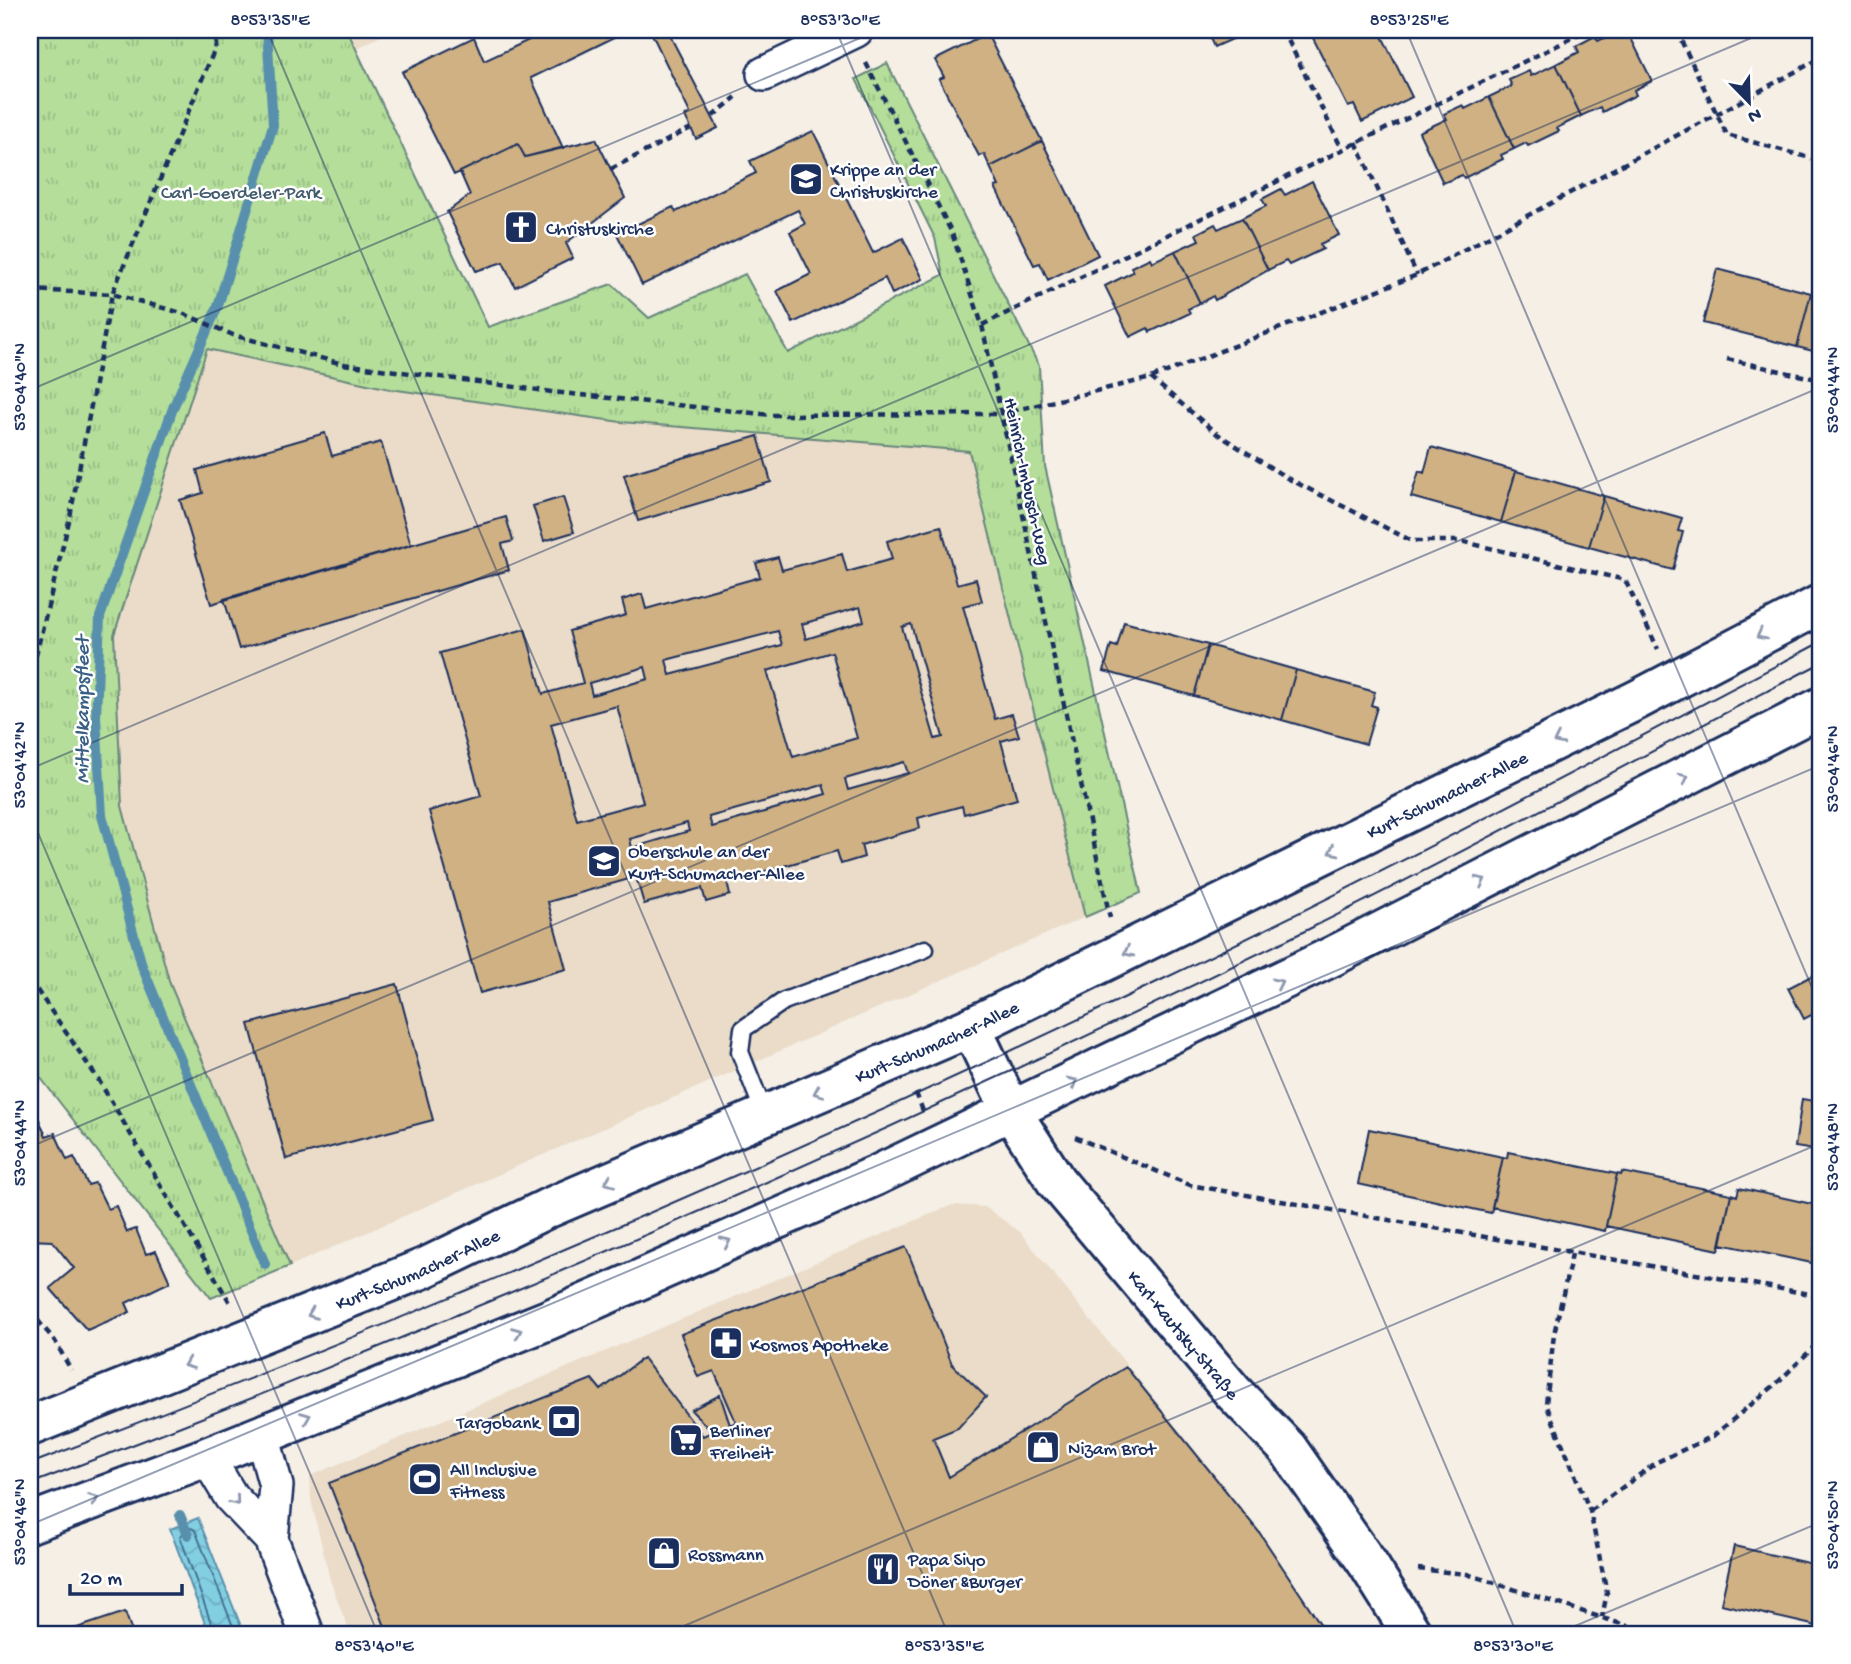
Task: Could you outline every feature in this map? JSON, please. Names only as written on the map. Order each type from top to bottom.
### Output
[{"type":"street","points":[[764,74],[854,31]]},
{"type":"street","name":"Kurt-Schumacher-Allee","points":[[30,1426],[91,1404],[424,1268],[546,1209],[971,1027],[1118,957],[1673,681],[1821,604]]},
{"type":"street","points":[[30,1523],[207,1457],[548,1320],[939,1147],[1333,956],[1821,707]]},
{"type":"street","name":"Karl-Kautsky-Straße","points":[[971,1027],[1011,1111],[1056,1181],[1233,1392],[1288,1449],[1368,1564],[1412,1634]]},
{"type":"street","points":[[262,1434],[275,1486],[271,1539]]},
{"type":"street","points":[[207,1457],[231,1497],[271,1539],[307,1634]]},
{"type":"lane","points":[[765,1115],[740,1052],[743,1029],[783,1001],[925,949]]},
{"type":"path","points":[[30,679],[70,517],[112,294],[216,46],[214,30]]},
{"type":"path","points":[[1283,30],[1342,149]]},
{"type":"path","points":[[982,325],[1589,30]]},
{"type":"path","points":[[1676,30],[1727,135],[1821,161]]},
{"type":"path","name":"Heinrich-Imbusch-Weg","points":[[854,31],[952,233],[982,325],[999,414],[1118,957]]},
{"type":"path","points":[[30,290],[112,294],[181,313],[233,335],[343,364],[553,392],[772,415],[999,414],[1151,378],[1417,275],[1821,58]]},
{"type":"path","points":[[611,169],[691,128]]},
{"type":"path","points":[[1356,142],[1417,275]]},
{"type":"path","points":[[1727,359],[1821,380]]},
{"type":"path","points":[[1151,378],[1216,433],[1287,478],[1412,541],[1460,541],[1625,580],[1673,681]]},
{"type":"path","points":[[30,980],[98,1079],[251,1339]]},
{"type":"path","points":[[900,1057],[939,1147]]},
{"type":"path","points":[[1011,1111],[1190,1185],[1821,1296]]},
{"type":"path","points":[[1572,1254],[1554,1334],[1546,1404],[1590,1511],[1607,1593],[1602,1617]]},
{"type":"path","points":[[30,1311],[55,1341],[91,1404]]},
{"type":"path","points":[[1590,1511],[1657,1462],[1713,1436],[1776,1384],[1821,1340]]},
{"type":"path","points":[[1368,1564],[1467,1574],[1652,1634]]},
{"type":"shaded area","points":[[347,30],[392,30],[356,49]]},
{"type":"shaded area","name":"Oberschule an der Kurt-Schumacher-Allee","points":[[207,349],[390,389],[621,422],[969,451],[1085,917],[290,1266],[170,984],[122,806],[114,635]]},
{"type":"shaded area","name":"Berliner Freiheit","points":[[952,1205],[985,1207],[1020,1232],[1260,1531],[1327,1634],[350,1634],[330,1580],[311,1500],[310,1476]]},
{"type":"green space","name":"Carl-Goerdeler-Park","points":[[30,30],[347,30],[488,327],[612,284],[649,318],[745,274],[788,353],[943,275],[935,238],[856,79],[887,63],[1039,366],[1045,466],[1141,893],[1085,917],[969,451],[621,422],[390,389],[207,349],[114,635],[122,806],[170,984],[290,1266],[211,1298],[30,1064]]},
{"type":"water","points":[[198,1518],[244,1634],[209,1634],[170,1529]]},
{"type":"building","points":[[524,30],[629,30],[531,78],[563,148],[525,157],[518,144],[454,175],[402,72],[474,37],[484,61],[529,40]]},
{"type":"building","points":[[650,30],[667,30],[718,128],[696,139],[685,116],[690,113]]},
{"type":"building","points":[[1206,30],[1243,30],[1245,33],[1214,47]]},
{"type":"building","points":[[1309,30],[1379,30],[1412,97],[1362,122],[1354,105],[1348,107]]},
{"type":"building","points":[[1621,30],[1627,30],[1652,81],[1634,90],[1636,95],[1602,112],[1600,107],[1581,116],[1556,64],[1579,52],[1576,46],[1595,36],[1598,41]]},
{"type":"building","points":[[987,34],[1042,141],[990,167],[984,154],[979,156],[939,79],[944,77],[935,60]]},
{"type":"building","points":[[1556,64],[1581,116],[1557,128],[1559,131],[1528,146],[1526,143],[1514,149],[1489,97],[1512,86],[1509,80],[1529,71],[1531,76]]},
{"type":"building","points":[[1489,97],[1514,149],[1501,155],[1503,159],[1464,178],[1462,175],[1443,183],[1419,132],[1447,119],[1444,114],[1463,105],[1465,109]]},
{"type":"building","points":[[813,131],[873,253],[903,238],[923,279],[892,294],[885,278],[793,323],[777,291],[811,274],[790,232],[805,224],[798,210],[642,285],[617,234],[673,207],[676,212],[756,173],[750,161]]},
{"type":"building","name":"Christuskirche","points":[[596,139],[625,198],[566,243],[573,258],[515,287],[503,262],[476,271],[447,212],[470,195],[460,172],[518,144],[525,157]]},
{"type":"building","points":[[1042,141],[1098,255],[1048,280],[1040,263],[1034,265],[995,187],[999,186],[990,167]]},
{"type":"building","points":[[1312,181],[1339,235],[1320,244],[1323,249],[1289,265],[1286,261],[1268,270],[1242,218],[1266,206],[1262,199],[1281,189],[1285,195]]},
{"type":"building","points":[[1242,218],[1268,270],[1215,300],[1213,296],[1200,303],[1175,251],[1199,240],[1196,234],[1215,224],[1218,229]]},
{"type":"building","points":[[1175,251],[1200,303],[1188,309],[1190,313],[1150,332],[1148,328],[1130,337],[1105,286],[1133,272],[1131,267],[1150,258],[1152,262]]},
{"type":"building","points":[[1717,269],[1811,293],[1797,347],[1703,323]]},
{"type":"building","points":[[1811,293],[1821,296],[1821,353],[1797,347]]},
{"type":"building","points":[[325,433],[332,456],[381,442],[411,545],[211,604],[180,500],[203,493],[197,470]]},
{"type":"building","points":[[758,436],[771,482],[638,521],[624,475]]},
{"type":"building","points":[[1431,447],[1516,471],[1501,522],[1411,497],[1419,471],[1424,473]]},
{"type":"building","points":[[1516,471],[1604,496],[1589,547],[1501,522]]},
{"type":"building","points":[[1604,496],[1682,518],[1678,531],[1683,532],[1673,570],[1589,547]]},
{"type":"building","points":[[563,497],[574,532],[544,541],[533,506]]},
{"type":"building","points":[[506,517],[513,541],[502,544],[509,570],[239,649],[224,599]]},
{"type":"building","points":[[941,526],[957,584],[976,579],[982,601],[963,606],[995,719],[1012,714],[1019,736],[1001,741],[1017,799],[964,814],[962,806],[918,818],[920,828],[861,845],[864,857],[841,864],[837,851],[727,882],[730,895],[706,902],[702,888],[644,904],[636,877],[548,902],[566,969],[480,993],[429,811],[481,796],[440,653],[525,629],[543,694],[583,683],[569,631],[626,615],[622,600],[642,594],[646,609],[760,577],[756,563],[778,557],[782,570],[842,554],[847,572],[892,559],[887,541]],"holes":[[[860,607],[864,621],[806,639],[802,624]],[[911,624],[943,737],[935,739],[902,627]],[[778,631],[782,645],[670,675],[666,660]],[[832,652],[857,738],[793,757],[767,671]],[[645,667],[648,679],[592,695],[589,683]],[[617,706],[643,802],[577,820],[551,724]],[[904,762],[908,773],[848,790],[845,779]],[[823,785],[826,794],[712,827],[709,817]],[[687,823],[689,831],[632,848],[630,839]]]},
{"type":"building","points":[[1124,622],[1208,645],[1194,696],[1104,671],[1111,645],[1117,647]]},
{"type":"building","points":[[1208,645],[1296,670],[1282,720],[1194,696]]},
{"type":"building","points":[[1296,670],[1375,692],[1371,705],[1377,707],[1366,744],[1282,720]]},
{"type":"building","points":[[1821,971],[1821,1010],[1804,1019],[1788,988]]},
{"type":"building","points":[[397,984],[433,1120],[286,1159],[249,1024]]},
{"type":"building","points":[[1802,1099],[1821,1102],[1821,1151],[1795,1147]]},
{"type":"building","points":[[34,1108],[46,1136],[55,1133],[67,1160],[74,1157],[88,1185],[95,1183],[108,1209],[116,1206],[127,1232],[136,1229],[146,1254],[156,1251],[170,1282],[126,1303],[130,1312],[87,1330],[50,1288],[74,1268],[52,1241],[30,1240],[30,1110]]},
{"type":"building","points":[[1369,1129],[1503,1157],[1491,1213],[1358,1184]]},
{"type":"building","points":[[1508,1152],[1617,1174],[1605,1231],[1492,1207],[1503,1157],[1507,1158]]},
{"type":"building","points":[[1622,1172],[1731,1194],[1719,1250],[1606,1226],[1617,1174],[1621,1175]]},
{"type":"building","points":[[1739,1188],[1821,1206],[1812,1263],[1721,1244],[1731,1194],[1737,1196]]},
{"type":"building","name":"Berliner Freiheit","points":[[906,1247],[952,1364],[986,1397],[958,1428],[933,1438],[949,1477],[1126,1367],[1259,1532],[1327,1634],[540,1634],[538,1630],[520,1634],[388,1634],[329,1483],[592,1379],[601,1390],[643,1358],[703,1436],[712,1432],[691,1410],[720,1395],[730,1425],[736,1422],[714,1371],[698,1377],[681,1334]]},
{"type":"building","points":[[1734,1546],[1821,1566],[1821,1627],[1721,1604]]},
{"type":"building","points":[[125,1612],[133,1634],[59,1634]]},
{"type":"waterway","name":"Mittelkampsfleet","points":[[265,1264],[142,966],[102,815],[96,717],[100,617],[173,408],[218,306],[273,125],[267,30]]},
{"type":"waterway","name":"Mittelkampsfleet","points":[[180,1515],[188,1535]]},
{"type":"tram line","points":[[30,1464],[458,1294],[881,1111],[1159,981],[1326,899],[1821,642]]},
{"type":"tram line","points":[[30,1484],[355,1357],[837,1151],[1311,928],[1821,663]]},
{"type":"place","name":"Krippe an der Christuskirche","points":[[806,179]]},
{"type":"place","name":"Christuskirche","points":[[521,227]]},
{"type":"place","name":"Oberschule an der Kurt-Schumacher-Allee","points":[[604,861]]},
{"type":"place","name":"Kosmos Apotheke","points":[[726,1343]]},
{"type":"place","name":"Targobank","points":[[564,1421]]},
{"type":"place","name":"Berliner Freiheit","points":[[686,1440]]},
{"type":"place","name":"Nizam Brot","points":[[1043,1447]]},
{"type":"place","name":"All Inclusive Fitness","points":[[425,1479]]},
{"type":"place","name":"Rossmann","points":[[664,1553]]},
{"type":"place","name":"Papa Siyo Döner &Burger","points":[[883,1569]]}]
